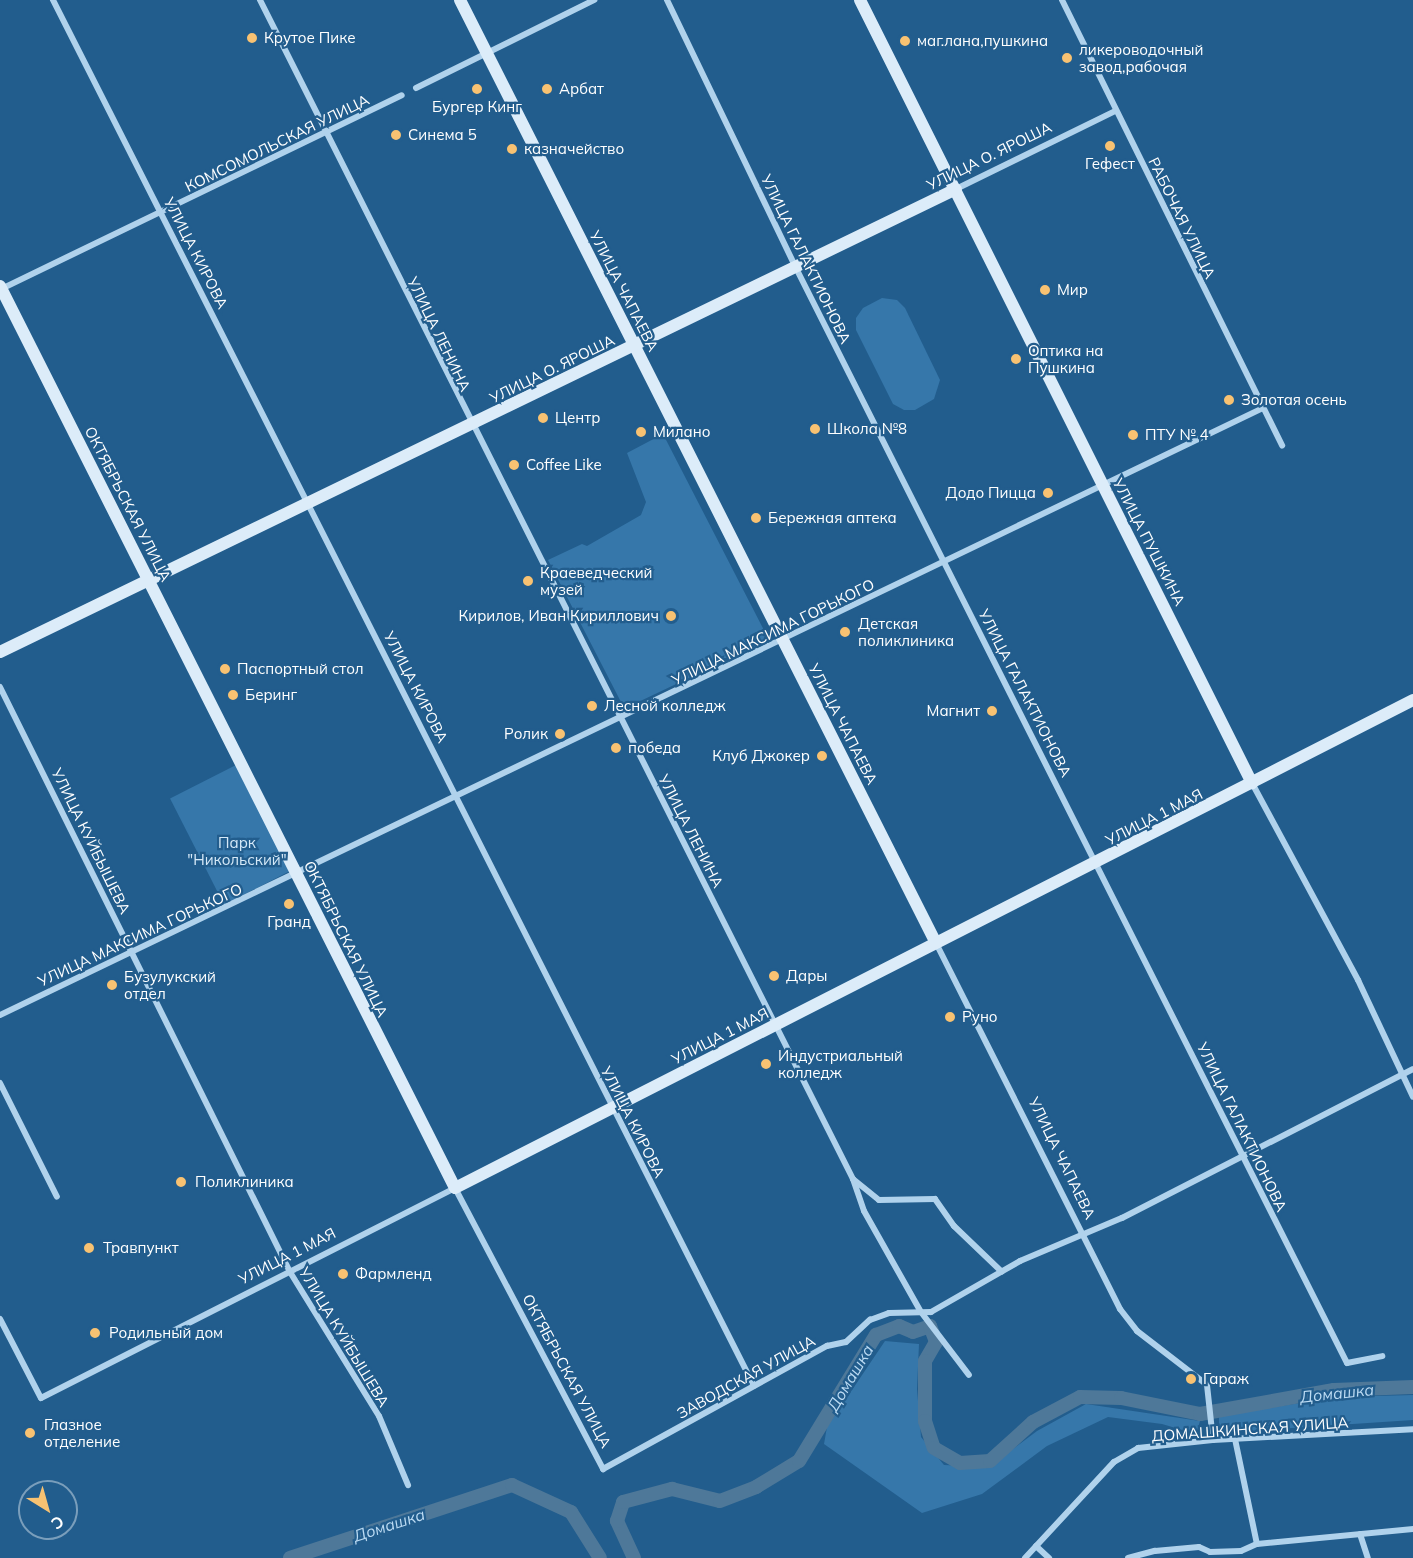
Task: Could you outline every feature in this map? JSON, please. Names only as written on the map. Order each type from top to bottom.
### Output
[{"type":"main road","name":"УЛИЦА ЧАПАЕВА","points":[[460,0],[936,943]]},
{"type":"main road","name":"УЛИЦА ПУШКИНА","points":[[860,0],[1252,783]]},
{"type":"main road","name":"УЛИЦА О. ЯРОША","points":[[0,652],[471,426],[956,189]]},
{"type":"main road","name":"ОКТЯБРЬСКАЯ УЛИЦА","points":[[0,288],[150,580],[455,1188]]},
{"type":"main road","name":"УЛИЦА 1 МАЯ","points":[[455,1188],[1412,703]]},
{"type":"street","name":"УЛИЦА КИРОВА","points":[[53,0],[459,797],[612,1108],[754,1386]]},
{"type":"street","name":"УЛИЦА ЛЕНИНА","points":[[260,0],[471,426],[853,1179],[864,1211],[921,1312],[969,1375]]},
{"type":"street","points":[[416,88],[594,0]]},
{"type":"street","name":"УЛИЦА ГАЛАКТИОНОВА","points":[[667,0],[796,268],[1097,863],[1153,982],[1166,999],[1347,1363],[1382,1356]]},
{"type":"street","name":"РАБОЧАЯ УЛИЦА","points":[[1062,0],[1282,446]]},
{"type":"street","name":"КОМСОМОЛЬСКАЯ УЛИЦА","points":[[0,288],[402,95]]},
{"type":"street","name":"УЛИЦА О. ЯРОША","points":[[956,189],[1115,111]]},
{"type":"street","name":"УЛИЦА МАКСИМА ГОРЬКОГО","points":[[0,1016],[784,641],[1263,408]]},
{"type":"street","name":"УЛИЦА КУЙБЫШЕВА","points":[[0,687],[290,1272],[378,1416],[408,1485]]},
{"type":"street","name":"УЛИЦА ПУШКИНА","points":[[1252,783],[1358,980],[1413,1097]]},
{"type":"street","name":"УЛИЦА ЧАПАЕВА","points":[[936,943],[1119,1309],[1137,1331],[1208,1385],[1207,1397],[1213,1440]]},
{"type":"street","name":"ЗАВОДСКАЯ УЛИЦА","points":[[608,1467],[827,1346],[846,1342],[870,1320],[889,1313],[931,1312],[1002,1272],[1082,1232],[1122,1218],[1413,1069]]},
{"type":"street","points":[[0,1083],[57,1197]]},
{"type":"street","points":[[853,1179],[879,1200],[934,1199],[954,1226],[1002,1272]]},
{"type":"street","name":"УЛИЦА 1 МАЯ","points":[[0,1319],[41,1398],[455,1188]]},
{"type":"street","name":"ОКТЯБРЬСКАЯ УЛИЦА","points":[[455,1188],[547,1367],[603,1469],[608,1467]]},
{"type":"street","name":"ДОМАШКИНСКАЯ УЛИЦА","points":[[1025,1558],[1114,1462],[1138,1449],[1213,1440],[1413,1429]]},
{"type":"street","points":[[1235,1439],[1257,1544]]},
{"type":"street","points":[[1128,1558],[1155,1551],[1199,1547],[1210,1552],[1240,1551],[1257,1544],[1413,1529]]},
{"type":"street","points":[[1360,1534],[1368,1558]]},
{"type":"street","points":[[1036,1546],[1049,1558]]},
{"type":"green space","points":[[882,298],[897,300],[905,308],[940,380],[934,399],[915,410],[904,410],[893,404],[856,330],[856,318],[863,308]]},
{"type":"green space","points":[[663,434],[769,640],[632,705],[622,704],[548,560],[582,544],[587,546],[641,515],[646,502],[627,453]]},
{"type":"green space","name":"Парк \"Никольский\"","points":[[236,765],[290,871],[224,905],[170,799]]},
{"type":"green space","points":[[885,1341],[919,1344],[917,1389],[921,1437],[944,1465],[989,1467],[1037,1431],[1086,1404],[1200,1421],[1196,1434],[1162,1424],[1108,1417],[1047,1446],[982,1494],[922,1513],[824,1444],[827,1427]]},
{"type":"green space","points":[[1413,1395],[1413,1420],[1219,1433],[1219,1416],[1338,1397]]},
{"type":"waterway","name":"Домашка","points":[[634,1558],[617,1521],[623,1502],[672,1489],[720,1501],[756,1487],[799,1461],[876,1335],[899,1326],[913,1332],[930,1326],[936,1342],[925,1361],[925,1421],[934,1448],[960,1463],[990,1461],[1033,1422],[1080,1397],[1121,1398],[1200,1414],[1334,1390],[1413,1387]]},
{"type":"waterway","name":"Домашка","points":[[290,1558],[512,1485],[571,1512],[600,1558]]},
{"type":"place","name":"Крутое Пике","points":[[252,38]]},
{"type":"place","name":"маг.лана,пушкина","points":[[905,41]]},
{"type":"place","name":"ликероводочный завод,рабочая","points":[[1067,58]]},
{"type":"place","name":"Бургер Кинг","points":[[477,89]]},
{"type":"place","name":"Арбат","points":[[547,89]]},
{"type":"place","name":"Синема 5","points":[[396,135]]},
{"type":"place","name":"Гефест","points":[[1110,146]]},
{"type":"place","name":"казначейство","points":[[512,149]]},
{"type":"place","name":"Мир","points":[[1045,290]]},
{"type":"place","name":"Оптика на Пушкина","points":[[1016,359]]},
{"type":"place","name":"Золотая осень","points":[[1229,400]]},
{"type":"place","name":"Центр","points":[[543,418]]},
{"type":"place","name":"Школа №8","points":[[815,429]]},
{"type":"place","name":"Милано","points":[[641,432]]},
{"type":"place","name":"ПТУ № 4","points":[[1133,435]]},
{"type":"place","name":"Coffee Like","points":[[514,465]]},
{"type":"place","name":"Додо Пицца","points":[[1048,493]]},
{"type":"place","name":"Бережная аптека","points":[[756,518]]},
{"type":"place","name":"Краеведческий музей","points":[[528,581]]},
{"type":"place","name":"Кирилов, Иван Кириллович","points":[[671,616]]},
{"type":"place","name":"Детская поликлиника","points":[[845,632]]},
{"type":"place","name":"Паспортный стол","points":[[225,669]]},
{"type":"place","name":"Беринг","points":[[233,695]]},
{"type":"place","name":"Лесной колледж","points":[[592,706]]},
{"type":"place","name":"Магнит","points":[[992,711]]},
{"type":"place","name":"Ролик","points":[[560,734]]},
{"type":"place","name":"победа","points":[[616,748]]},
{"type":"place","name":"Клуб Джокер","points":[[822,756]]},
{"type":"place","name":"Гранд","points":[[289,904]]},
{"type":"place","name":"Дары","points":[[774,976]]},
{"type":"place","name":"Бузулукский отдел","points":[[112,985]]},
{"type":"place","name":"Руно","points":[[950,1017]]},
{"type":"place","name":"Индустриальный колледж","points":[[766,1064]]},
{"type":"place","name":"Поликлиника","points":[[181,1182]]},
{"type":"place","name":"Травпункт","points":[[89,1248]]},
{"type":"place","name":"Фармленд","points":[[343,1274]]},
{"type":"place","name":"Родильный дом","points":[[95,1333]]},
{"type":"place","name":"Гараж","points":[[1191,1379]]},
{"type":"place","name":"Глазное отделение","points":[[30,1433]]}]
